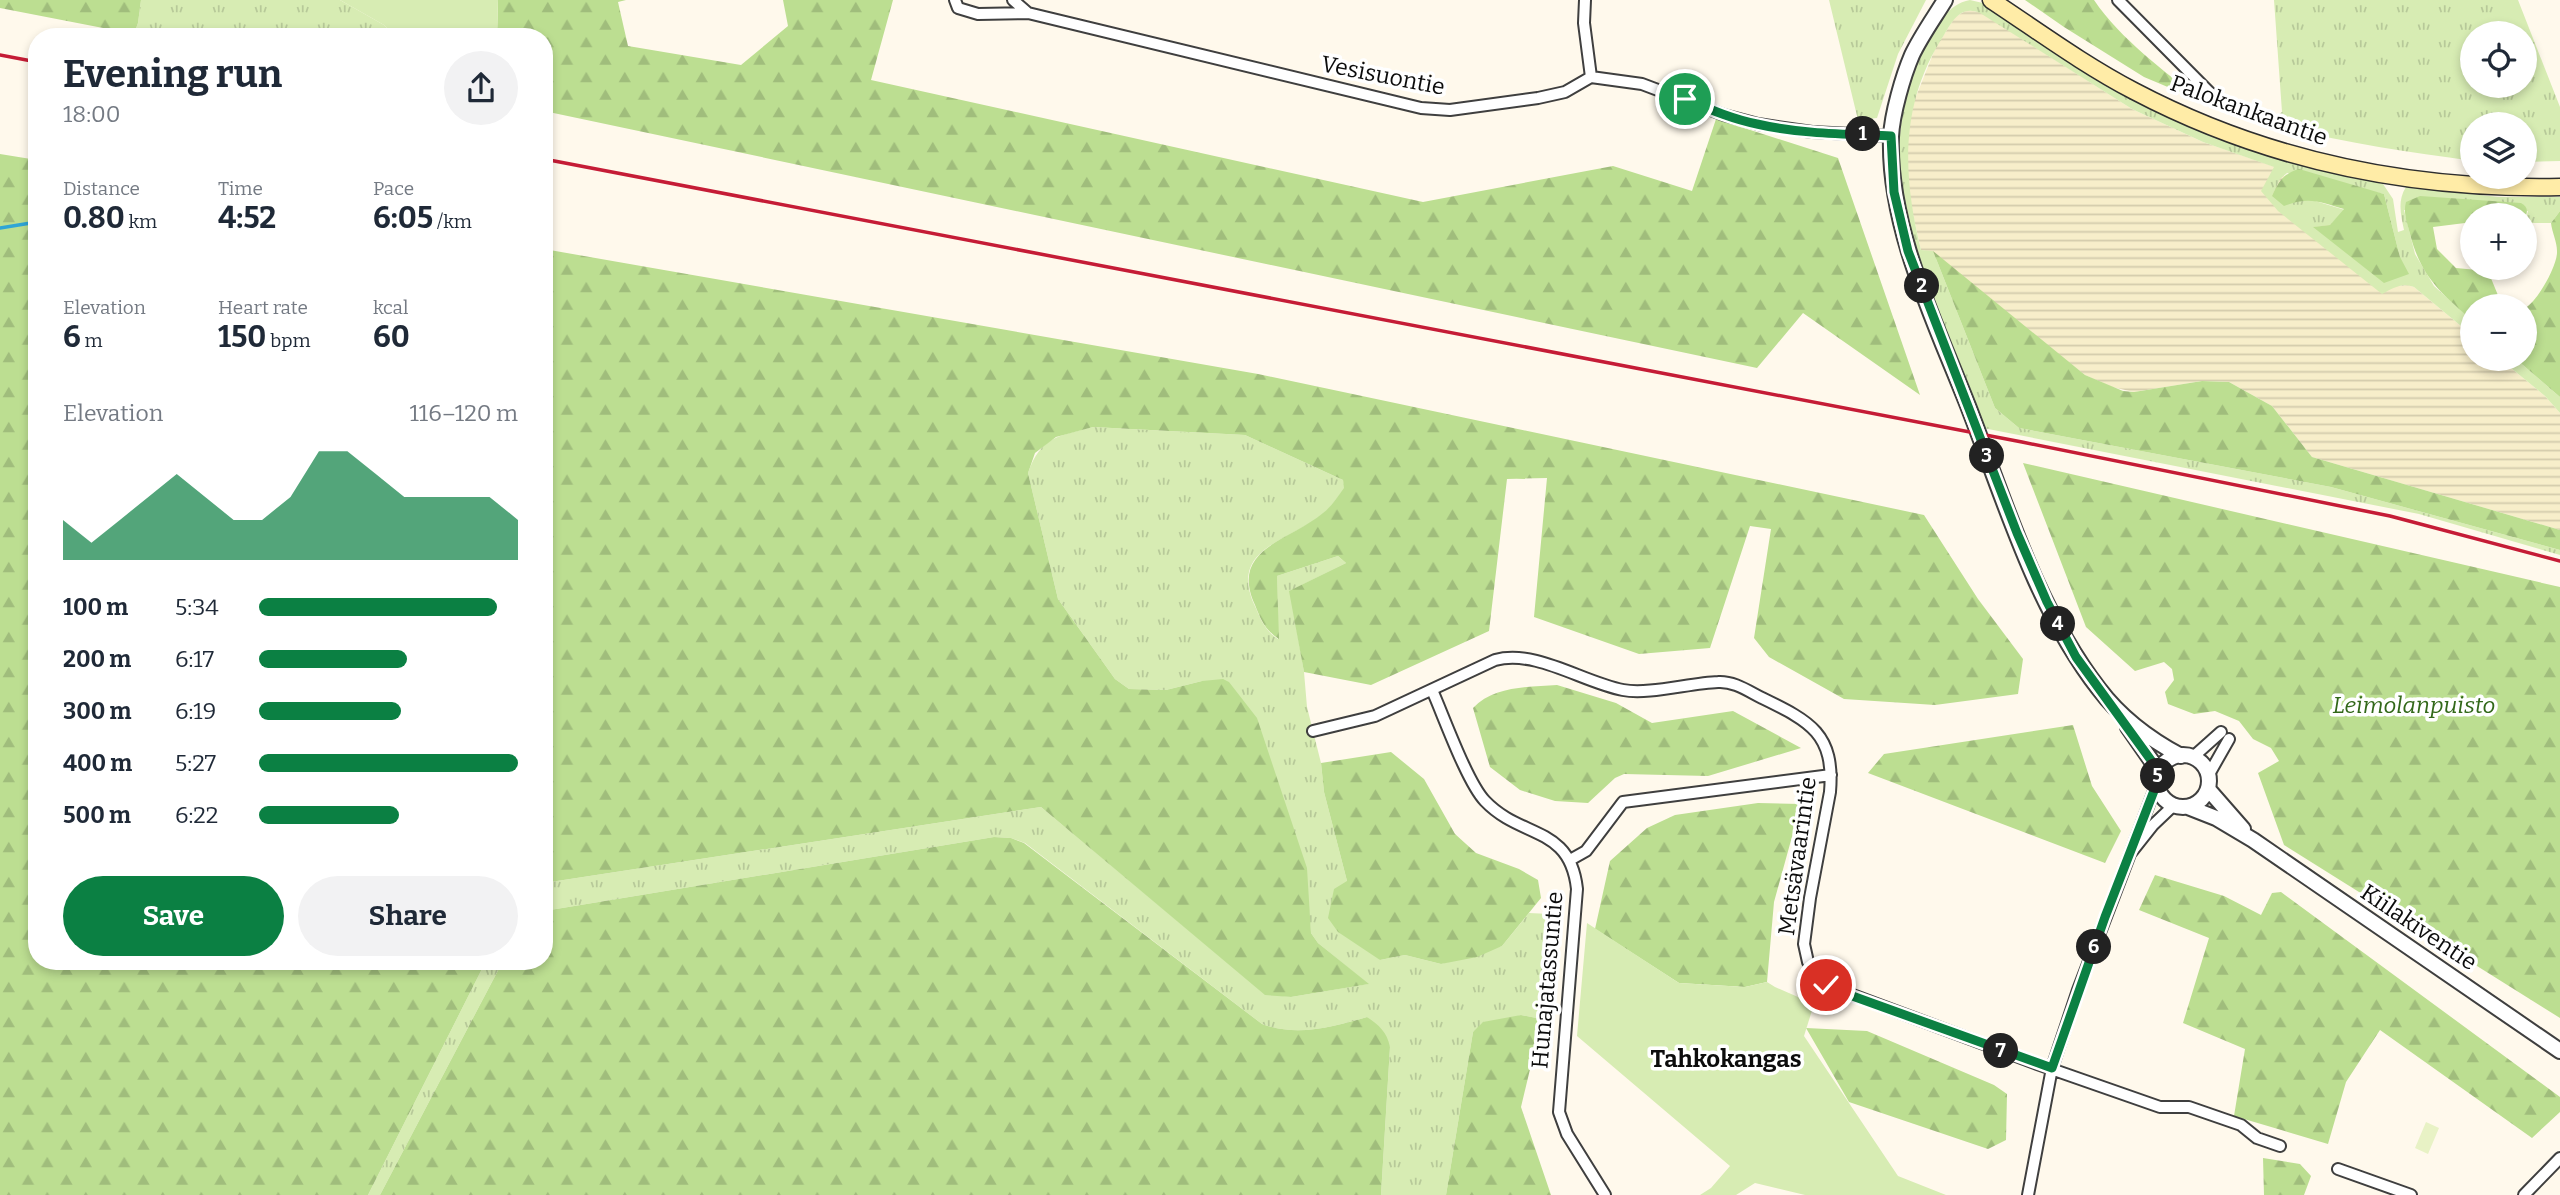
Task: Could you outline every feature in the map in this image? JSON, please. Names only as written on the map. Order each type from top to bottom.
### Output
[{"type":"main road","name":"Palokankaantie","points":[[1991,0],[2134,91],[2221,130],[2304,158],[2396,178],[2501,188],[2560,187]]},
{"type":"street","name":"Vesisuontie","points":[[955,0],[958,8],[978,14],[1028,13],[1420,108],[1450,110],[1538,98],[1565,92],[1591,77]]},
{"type":"street","name":"Vesisuontie","points":[[1013,0],[1028,13]]},
{"type":"street","points":[[1585,0],[1584,23],[1591,77],[1643,84],[1724,115],[1758,124],[1812,132],[1891,136]]},
{"type":"street","points":[[1945,0],[1912,56],[1891,136],[1894,192],[1908,251],[2017,533],[2047,602],[2076,657],[2153,763],[2162,796],[2181,806]]},
{"type":"street","points":[[2118,0],[2217,100]]},
{"type":"street","name":"Metsävaarintie","points":[[1313,731],[1375,716],[1495,660],[1518,657],[1629,691],[1726,682],[1801,717],[1824,744],[1831,775],[1804,944],[1808,962],[1814,972],[1833,989],[2160,1107],[2189,1107],[2202,1111],[2241,1125],[2257,1138],[2280,1146]]},
{"type":"street","name":"Hunajatassuntie","points":[[1432,690],[1468,771],[1486,802],[1500,813],[1558,844],[1570,860],[1577,889],[1559,1112],[1567,1134],[1605,1195]]},
{"type":"street","points":[[2109,701],[2154,742],[2202,764],[2208,783]]},
{"type":"street","points":[[2028,1195],[2052,1068],[2083,978],[2158,779],[2165,763],[2187,757],[2225,736],[2201,800],[2181,806],[2153,825],[2130,854]]},
{"type":"street","points":[[1570,860],[1587,851],[1623,802],[1831,775]]},
{"type":"street","name":"Kiilakiventie","points":[[2208,783],[2253,840]]},
{"type":"street","name":"Kiilakiventie","points":[[2181,806],[2216,818],[2253,840],[2560,1051]]},
{"type":"street","points":[[2524,1195],[2560,1158]]},
{"type":"street","points":[[2338,1169],[2411,1195]]},
{"type":"shaded area","points":[[1967,10],[1980,12],[2132,109],[2203,142],[2275,167],[2397,286],[2414,287],[2460,325],[2460,371],[2515,371],[2545,396],[2560,413],[2560,530],[2312,457],[2272,406],[2229,382],[2202,381],[2134,392],[2112,387],[2085,375],[1926,251],[1921,250],[1908,192],[1911,109],[1935,49],[1955,17]]},
{"type":"green space","points":[[0,0],[141,0],[136,28],[103,28],[0,8]]},
{"type":"green space","points":[[141,0],[340,0],[387,28],[136,28]]},
{"type":"green space","points":[[340,0],[498,0],[497,28],[387,28]]},
{"type":"green space","points":[[498,0],[626,0],[618,2],[628,46],[741,65],[788,26],[783,0],[893,0],[871,80],[1423,202],[1613,166],[1692,191],[1716,119],[1838,158],[1920,395],[1803,313],[1757,368],[553,113],[553,28],[497,28]]},
{"type":"green space","points":[[1829,0],[1926,0],[1898,54],[1877,118],[1858,120]]},
{"type":"green space","points":[[1970,0],[1987,4],[2219,136],[2300,164],[2383,184],[2393,199],[2398,232],[2404,230],[2401,203],[2406,187],[2498,197],[2560,197],[2560,211],[2551,223],[2537,223],[2537,203],[2460,203],[2460,210],[2404,210],[2415,254],[2434,286],[2460,309],[2460,325],[2414,287],[2402,285],[2382,294],[2278,211],[2261,191],[2274,167],[2203,142],[2132,109],[1980,13],[1963,12],[1954,19],[1944,35],[1919,86],[1909,139],[1910,193],[1921,250],[1933,251],[1995,408],[2019,428],[2331,487],[2560,550],[2560,555],[2419,514],[1983,428],[1914,245],[1900,177],[1900,131],[1909,86],[1917,64],[1939,23],[1955,6]],"holes":[[[2287,173],[2384,194],[2400,257],[2314,227],[2330,225],[2345,210],[2312,200],[2272,196],[2280,179]]]},
{"type":"green space","points":[[2025,0],[2094,0],[2130,41],[2201,101],[2144,77]]},
{"type":"green space","points":[[2274,0],[2518,0],[2526,21],[2460,21],[2460,98],[2537,98],[2537,48],[2560,107],[2560,161],[2537,162],[2537,112],[2460,112],[2460,159],[2395,150],[2266,122],[2282,112]]},
{"type":"green space","points":[[0,154],[28,159],[28,970],[481,970],[368,1195],[0,1195]]},
{"type":"green space","points":[[2299,169],[2384,194],[2400,257],[2409,274],[2384,283],[2313,227],[2330,225],[2344,209],[2308,201],[2284,206],[2272,196],[2282,179]]},
{"type":"green space","points":[[2420,196],[2521,203],[2460,203],[2460,224],[2433,227],[2437,249],[2456,268],[2460,268],[2460,280],[2492,280],[2497,294],[2460,294],[2460,310],[2451,302],[2420,262],[2406,218],[2406,202]]},
{"type":"green space","points":[[2560,211],[2560,397],[2530,371],[2537,371],[2537,296],[2550,274],[2556,257],[2557,248],[2551,223]]},
{"type":"green space","points":[[553,251],[1258,374],[1924,515],[1978,599],[2023,659],[2018,694],[1935,705],[1844,699],[1769,657],[1754,638],[1771,529],[1750,526],[1710,648],[1639,654],[1534,617],[1547,478],[1507,479],[1489,631],[1371,685],[1304,672],[1289,591],[1346,563],[1338,556],[1277,576],[1279,639],[1267,628],[1257,610],[1249,586],[1250,571],[1256,558],[1267,548],[1326,511],[1344,488],[1343,480],[1245,435],[1093,427],[1056,437],[1035,453],[1028,473],[1058,599],[1115,679],[1129,689],[1166,690],[1202,681],[1223,679],[1229,682],[1257,718],[1307,868],[1311,933],[1318,943],[1369,984],[1291,997],[1265,995],[1041,807],[553,882]]},
{"type":"green space","points":[[1933,251],[2085,375],[2123,391],[2134,392],[2202,381],[2229,382],[2272,406],[2312,457],[2560,530],[2560,550],[2331,487],[2019,428],[1995,408]]},
{"type":"green space","points":[[2515,371],[2530,371],[2560,397],[2560,413],[2545,396]]},
{"type":"green space","points":[[1093,427],[1245,435],[1343,480],[1345,488],[1324,513],[1267,548],[1256,558],[1250,570],[1248,585],[1263,624],[1278,639],[1277,576],[1338,556],[1346,563],[1290,591],[1304,672],[1307,707],[1321,763],[1324,792],[1347,881],[1380,960],[1405,955],[1441,964],[1502,946],[1529,913],[1550,914],[1542,1019],[1521,1015],[1473,1032],[1446,1195],[1381,1195],[1390,1047],[1367,1017],[1328,1027],[1302,1030],[1262,1024],[1025,843],[1011,838],[994,837],[553,910],[553,882],[1041,807],[1265,994],[1291,997],[1368,984],[1318,943],[1311,933],[1309,911],[1202,681],[1166,690],[1129,689],[1115,679],[1058,599],[1028,473],[1039,451],[1061,436]]},
{"type":"green space","name":"Leimolanpuisto","points":[[2023,463],[2560,587],[2560,1018],[2284,845],[2258,773],[2279,761],[2271,748],[2253,739],[2239,721],[2215,711],[2194,714],[2168,704],[2165,692],[2174,680],[2172,669],[2164,662],[2135,671],[2086,627]]},
{"type":"green space","points":[[1557,685],[1616,703],[1652,723],[1733,711],[1801,748],[1708,776],[1624,774],[1615,778],[1588,803],[1555,801],[1520,790],[1490,767],[1473,708],[1491,695],[1501,692],[1524,687]]},
{"type":"green space","points":[[2073,725],[2092,786],[2121,831],[2105,863],[1868,773],[1884,754]]},
{"type":"green space","points":[[1391,752],[1424,779],[1455,834],[1476,853],[1519,869],[1538,880],[1541,898],[1502,946],[1477,957],[1441,964],[1405,955],[1380,960],[1338,932],[1328,918],[1334,889],[1347,881],[1324,792],[1321,763]]},
{"type":"green space","points":[[1758,803],[1801,804],[1774,902],[1767,982],[1745,987],[1679,983],[1595,929],[1610,861],[1647,828],[1675,815]]},
{"type":"green space","points":[[994,837],[1011,838],[1024,843],[1262,1024],[1302,1030],[1328,1027],[1367,1017],[1379,1026],[1390,1047],[1381,1195],[380,1195],[498,970],[553,970],[553,910]]},
{"type":"green space","points":[[2155,875],[2224,896],[2261,915],[2272,893],[2281,892],[2560,1097],[2560,1112],[2532,1138],[2380,1030],[2346,1082],[2328,1144],[2234,1116],[2245,1049],[2183,1023],[2209,938],[2139,910]]},
{"type":"green space","points":[[1587,923],[1679,983],[1745,987],[1767,982],[1814,1004],[1804,1036],[1898,1176],[1946,1195],[1805,1195],[1755,1183],[1736,1195],[1700,1195],[1711,1188],[1730,1166],[1577,1036]]},
{"type":"green space","points":[[481,970],[498,970],[380,1195],[368,1195]]},
{"type":"green space","points":[[1521,1015],[1542,1019],[1521,1107],[1551,1195],[1446,1195],[1473,1032],[1483,1022]]},
{"type":"green space","points":[[1806,1028],[1867,1031],[1994,1085],[2007,1094],[2006,1140],[1988,1149],[1849,1102]]},
{"type":"green space","points":[[2426,1122],[2439,1128],[2428,1154],[2415,1148]]},
{"type":"green space","points":[[2263,1158],[2300,1164],[2311,1176],[2304,1195],[2264,1195]]},
{"type":"waterway","points":[[0,228],[28,223]]},
{"type":"railway","points":[[0,55],[28,60]]},
{"type":"railway","points":[[553,161],[2022,442],[2390,516],[2560,561]]},
{"type":"district","name":"Tahkokangas","points":[[1726,1059]]},
{"type":"route","points":[[1685,99],[1724,115],[1758,124],[1812,132],[1891,136],[1894,192],[1908,251],[2017,533],[2047,602],[2076,657],[2153,763],[2158,776],[2146,816],[2105,917],[2052,1068],[1826,985]]}]
